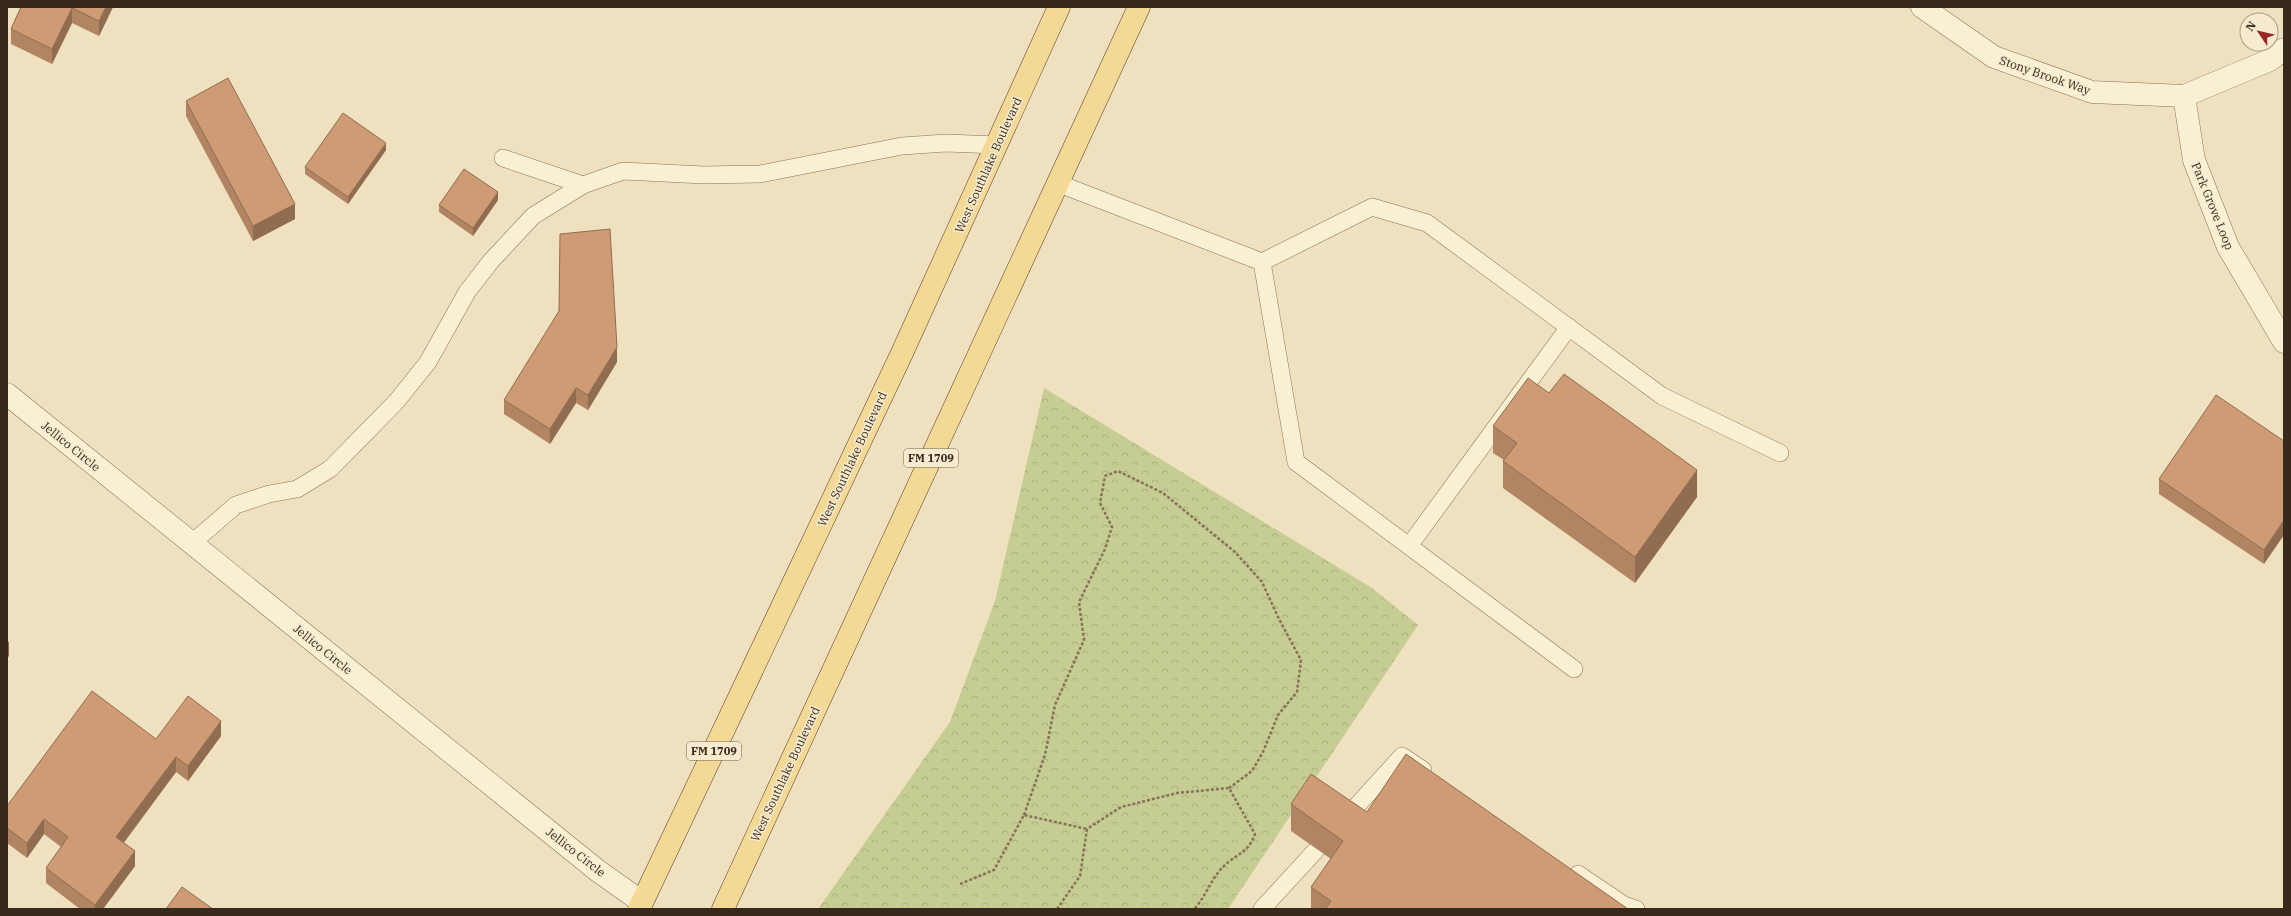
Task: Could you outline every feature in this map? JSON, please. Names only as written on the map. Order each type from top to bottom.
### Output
[{"type":"main road","name":"West Southlake Boulevard","points":[[645,906],[902,353],[1060,7]]},
{"type":"main road","name":"West Southlake Boulevard","points":[[724,909],[1139,7]]},
{"type":"street","name":"Stony Brook Way","points":[[1922,7],[1994,57],[2092,92],[2184,96]]},
{"type":"street","points":[[2184,96],[2270,60],[2284,49]]},
{"type":"street","name":"Park Grove Loop","points":[[2184,96],[2194,160],[2228,247],[2284,342]]},
{"type":"street","name":"Jellico Circle","points":[[7,394],[598,871],[645,906]]},
{"type":"lane","points":[[192,543],[236,505],[270,494],[297,489],[330,469],[396,402],[428,362],[467,292],[491,260],[533,216],[583,185],[623,171],[704,174],[760,174],[902,146],[946,143],[997,145]]},
{"type":"lane","points":[[503,158],[583,185]]},
{"type":"lane","points":[[1057,183],[1262,262],[1372,207],[1427,223],[1662,396],[1780,452]]},
{"type":"lane","points":[[1262,262],[1296,462],[1574,669]]},
{"type":"lane","points":[[1409,546],[1569,327]]},
{"type":"lane","points":[[1342,822],[1402,756],[1435,778]]},
{"type":"lane","points":[[1262,909],[1317,849]]},
{"type":"lane","points":[[1565,866],[1624,905],[1636,909]]},
{"type":"path","points":[[960,884],[994,870],[1024,816],[1045,755],[1055,705],[1084,640],[1079,602],[1105,549],[1112,527],[1100,503],[1104,476],[1118,471],[1163,493],[1235,552],[1262,582],[1279,619],[1301,660],[1297,692],[1278,715],[1263,752],[1252,771],[1229,788],[1177,793],[1121,807],[1087,829],[1024,816]]},
{"type":"path","points":[[1194,909],[1201,902],[1211,882],[1224,866],[1250,847],[1255,834],[1229,788]]},
{"type":"path","points":[[1057,909],[1080,876],[1087,829]]},
{"type":"green space","points":[[1044,388],[1372,588],[1418,625],[1228,909],[818,909],[950,722],[995,601]]},
{"type":"building","points":[[21,7],[106,7],[99,21],[72,8],[52,49],[11,29]]},
{"type":"building","points":[[228,78],[295,204],[253,226],[186,101]]},
{"type":"building","points":[[343,113],[386,143],[348,197],[305,167]]},
{"type":"building","points":[[464,169],[498,192],[473,228],[439,205]]},
{"type":"building","points":[[610,229],[617,347],[588,395],[576,388],[550,429],[504,400],[559,311],[560,234]]},
{"type":"building","points":[[1564,374],[1697,470],[1635,557],[1503,461],[1517,443],[1493,426],[1528,378],[1549,393]]},
{"type":"building","points":[[2216,395],[2284,441],[2284,520],[2264,550],[2159,479]]},
{"type":"building","points":[[92,691],[156,739],[188,696],[221,721],[188,766],[176,757],[116,837],[135,851],[95,905],[46,868],[68,837],[44,819],[27,843],[7,828],[7,806]]},
{"type":"building","points":[[1406,754],[1628,909],[1325,909],[1331,901],[1311,887],[1343,841],[1291,804],[1311,774],[1367,812]]},
{"type":"building","points":[[182,887],[213,909],[166,909]]}]
